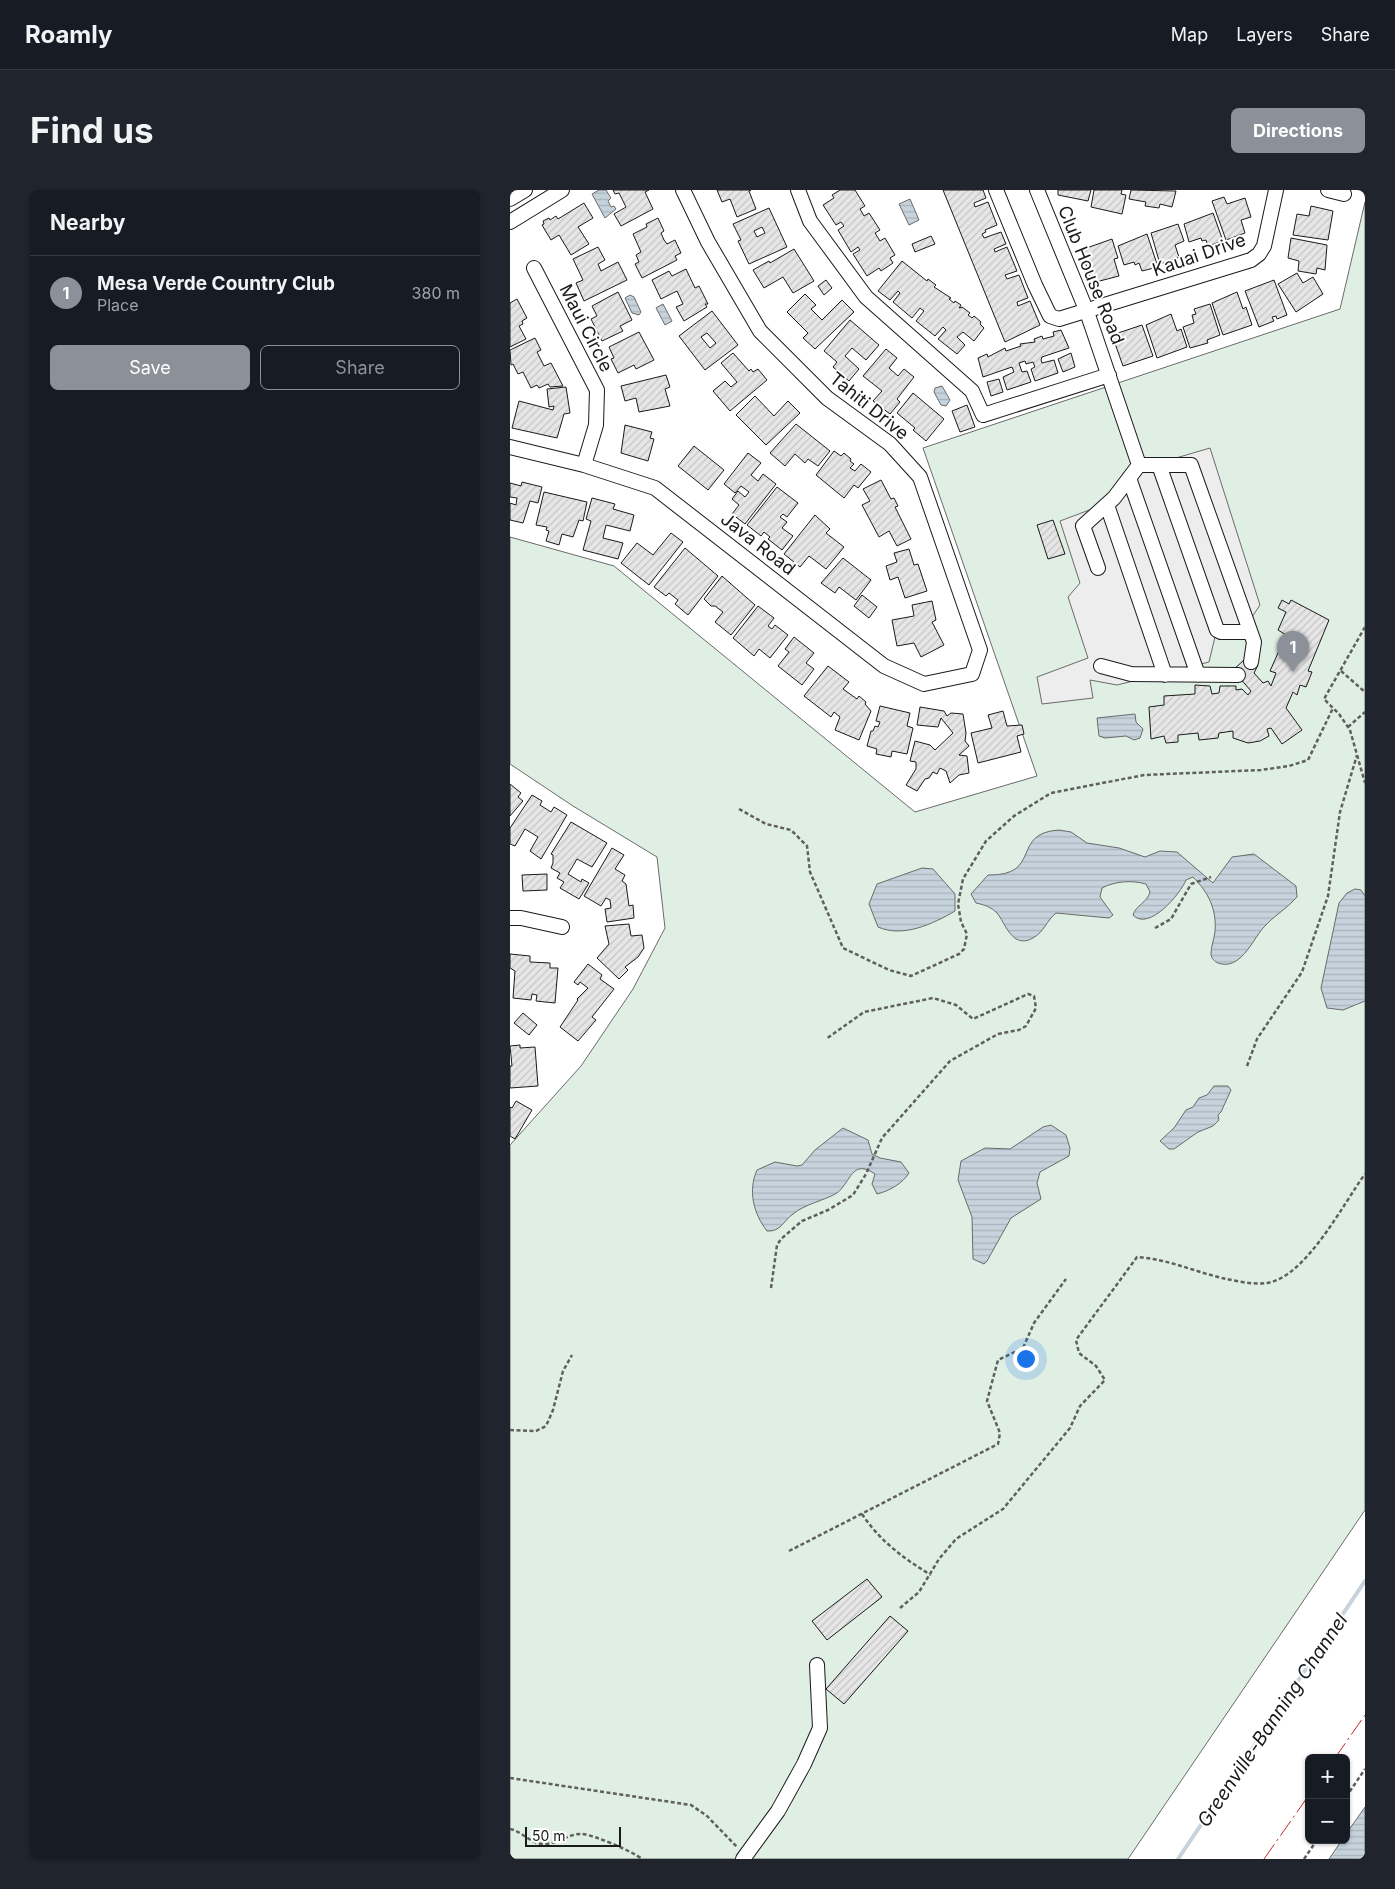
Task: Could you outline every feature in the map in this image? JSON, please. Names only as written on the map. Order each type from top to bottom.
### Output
[{"type":"street","points":[[510,199],[525,190]]},
{"type":"street","points":[[510,222],[562,190]]},
{"type":"street","name":"Tahiti Drive","points":[[682,190],[708,242],[760,331],[827,398],[890,444],[920,477],[980,650],[972,674]]},
{"type":"street","points":[[798,190],[810,221],[866,297],[972,391],[983,415],[1109,374]]},
{"type":"street","name":"Kauai Drive","points":[[996,190],[1034,285],[1050,316],[1059,319],[1087,312],[1251,260],[1260,254],[1264,246],[1276,190]]},
{"type":"street","name":"Club House Road","points":[[1037,190],[1087,312],[1139,465]]},
{"type":"street","points":[[1328,190],[1344,194]]},
{"type":"street","name":"Maui Circle","points":[[534,268],[597,390],[596,424],[584,464]]},
{"type":"street","name":"Java Road","points":[[510,447],[584,464],[655,488],[884,666],[924,684],[972,674]]},
{"type":"street","points":[[1098,568],[1083,526],[1107,505],[1139,465],[1191,465],[1254,642],[1251,662]]},
{"type":"street","points":[[1159,465],[1217,630],[1221,632],[1248,626]]},
{"type":"street","points":[[1129,478],[1198,675]]},
{"type":"street","points":[[1107,505],[1165,675]]},
{"type":"street","points":[[1101,666],[1131,674],[1238,675]]},
{"type":"street","points":[[510,918],[520,918],[562,928]]},
{"type":"street","points":[[744,1857],[778,1811],[804,1764],[820,1728],[817,1665]]},
{"type":"path","points":[[1365,627],[1324,699],[1348,727],[1365,783]]},
{"type":"path","points":[[1341,671],[1365,692]]},
{"type":"path","points":[[740,809],[766,824],[791,830],[807,846],[810,872],[843,948],[868,961],[911,976],[959,954],[964,949],[967,934],[961,922],[958,904],[963,880],[986,840],[1014,816],[1051,793],[1144,775],[1261,770],[1289,766],[1308,760],[1333,708]]},
{"type":"path","points":[[1348,727],[1365,712]]},
{"type":"path","points":[[1247,1066],[1257,1039],[1302,972],[1328,896],[1340,812],[1357,755]]},
{"type":"path","points":[[1155,928],[1171,919],[1191,884],[1210,877]]},
{"type":"path","points":[[771,1288],[777,1245],[781,1239],[802,1221],[828,1210],[853,1195],[866,1174],[875,1153],[892,1126],[933,1083],[950,1061],[998,1034],[1019,1030],[1026,1026],[1036,1008],[1034,996],[1028,994],[973,1019],[956,1005],[932,998],[864,1012],[826,1039]]},
{"type":"path","points":[[900,1608],[919,1592],[939,1558],[956,1540],[1003,1509],[1070,1428],[1080,1406],[1106,1380],[1096,1366],[1079,1353],[1076,1340],[1137,1257],[1172,1262],[1220,1278],[1268,1283],[1290,1273],[1309,1256],[1365,1174]]},
{"type":"path","points":[[789,1551],[998,1444],[1000,1433],[986,1401],[998,1360],[1024,1348],[1034,1323],[1066,1279]]},
{"type":"path","points":[[510,1430],[536,1431],[546,1426],[553,1410],[563,1371],[572,1356]]},
{"type":"path","points":[[862,1514],[879,1537],[910,1563],[930,1575]]},
{"type":"path","points":[[1350,1791],[1365,1770]]},
{"type":"path","points":[[510,1778],[691,1805],[707,1816],[744,1857]]},
{"type":"path","points":[[510,1829],[517,1830],[532,1841],[543,1845],[581,1834],[633,1852],[642,1859]]},
{"type":"path","points":[[1304,1859],[1314,1844]]},
{"type":"green space","points":[[1365,202],[1365,1510],[1128,1859],[510,1859],[510,1145],[581,1066],[633,989],[665,928],[657,857],[573,806],[510,764],[510,537],[614,566],[915,812],[1037,776],[923,448],[1340,309]]},
{"type":"shaded area","points":[[599,190],[606,190],[611,198],[608,201],[611,207],[614,206],[616,209],[605,218],[592,194]]},
{"type":"shaded area","points":[[910,199],[919,220],[909,225],[899,204]]},
{"type":"shaded area","points":[[630,295],[634,297],[641,312],[639,315],[632,313],[625,298]]},
{"type":"shaded area","points":[[663,304],[672,321],[665,325],[656,308]]},
{"type":"shaded area","points":[[942,386],[950,400],[946,406],[941,405],[934,392],[935,388]]},
{"type":"shaded area","points":[[1210,448],[1260,605],[1240,635],[1215,637],[1209,662],[1117,685],[1090,680],[1093,698],[1042,704],[1037,677],[1088,658],[1068,597],[1080,583],[1060,521],[1100,506],[1125,473]]},
{"type":"shaded area","points":[[1135,714],[1136,722],[1143,729],[1140,738],[1134,740],[1126,736],[1105,738],[1099,736],[1097,718]]},
{"type":"shaded area","points":[[1059,830],[1071,832],[1087,843],[1119,848],[1145,857],[1160,851],[1177,852],[1213,883],[1232,857],[1254,854],[1296,886],[1297,897],[1267,924],[1245,953],[1233,963],[1226,964],[1213,960],[1211,951],[1215,932],[1215,916],[1207,895],[1193,877],[1186,880],[1164,909],[1147,919],[1140,919],[1133,915],[1136,909],[1149,896],[1150,892],[1146,884],[1135,882],[1118,883],[1102,888],[1100,897],[1113,915],[1109,918],[1056,913],[1033,938],[1026,941],[1014,938],[997,913],[988,906],[976,903],[971,894],[988,875],[1005,873],[1015,869],[1022,862],[1035,838],[1044,833]]},
{"type":"shaded area","points":[[922,868],[933,869],[955,894],[955,911],[937,921],[918,928],[897,931],[878,927],[869,904],[877,884]]},
{"type":"shaded area","points":[[1355,889],[1361,890],[1365,896],[1365,1001],[1343,1010],[1327,1008],[1321,988],[1339,903],[1347,893]]},
{"type":"shaded area","points":[[1214,1086],[1228,1086],[1231,1090],[1218,1115],[1219,1120],[1213,1126],[1198,1132],[1174,1149],[1169,1149],[1160,1141],[1174,1128],[1186,1110],[1193,1107],[1199,1098],[1207,1095]]},
{"type":"shaded area","points":[[1051,1125],[1066,1135],[1070,1148],[1069,1156],[1040,1172],[1037,1183],[1041,1199],[1011,1218],[987,1261],[984,1264],[973,1259],[972,1217],[958,1180],[961,1161],[985,1148],[1010,1149],[1043,1127]]},
{"type":"shaded area","points":[[843,1128],[868,1140],[872,1154],[880,1158],[901,1162],[909,1173],[895,1186],[877,1194],[872,1184],[875,1174],[867,1170],[857,1170],[837,1193],[798,1211],[776,1230],[767,1231],[758,1217],[753,1201],[753,1185],[757,1170],[775,1162],[797,1166],[802,1165],[815,1150]]},
{"type":"shaded area","points":[[1365,1807],[1365,1859],[1329,1859],[1339,1844],[1350,1844],[1350,1828]]},
{"type":"building","points":[[613,190],[649,190],[645,192],[653,209],[621,226],[614,214],[626,207],[619,193],[615,194]]},
{"type":"building","points":[[717,190],[751,190],[749,191],[756,209],[737,217],[730,199],[722,202]]},
{"type":"building","points":[[840,190],[855,190],[865,206],[860,209],[864,216],[869,213],[880,230],[875,233],[880,241],[885,238],[895,255],[890,258],[893,263],[881,271],[879,268],[867,276],[853,254],[860,250],[858,247],[851,252],[838,230],[844,226],[841,222],[836,225],[823,205],[834,198],[832,195]]},
{"type":"building","points":[[943,190],[983,190],[986,198],[974,203],[975,207],[988,202],[997,225],[985,230],[986,232],[982,234],[984,238],[1001,232],[1006,244],[994,249],[995,252],[1007,247],[1017,271],[1005,275],[1007,279],[1019,275],[1028,298],[1017,302],[1018,306],[1030,301],[1040,325],[1005,342]]},
{"type":"building","points":[[1058,190],[1091,190],[1088,201],[1058,195]]},
{"type":"building","points":[[1094,190],[1122,190],[1121,194],[1126,195],[1122,214],[1091,207]]},
{"type":"building","points":[[1131,190],[1176,191],[1172,207],[1160,204],[1159,208],[1145,206],[1146,202],[1129,199]]},
{"type":"building","points":[[1224,197],[1227,204],[1245,198],[1251,217],[1241,220],[1245,233],[1226,240],[1212,201]]},
{"type":"building","points":[[584,203],[593,218],[578,227],[589,244],[571,255],[559,235],[551,240],[542,225],[544,224],[543,221],[549,218],[550,220],[556,216],[558,219]]},
{"type":"building","points":[[1311,206],[1333,211],[1328,240],[1293,235],[1297,214],[1309,216]]},
{"type":"building","points":[[769,208],[787,247],[749,264],[738,241],[741,240],[733,224]],"holes":[[[762,227],[765,233],[757,237],[754,231]]]},
{"type":"building","points":[[1213,213],[1223,241],[1208,246],[1206,240],[1202,241],[1201,238],[1189,242],[1184,224]]},
{"type":"building","points":[[658,218],[664,231],[661,233],[664,240],[667,244],[675,240],[681,253],[675,256],[677,260],[642,278],[635,264],[639,262],[636,255],[641,252],[633,234],[647,227],[646,224]]},
{"type":"building","points":[[1178,224],[1184,241],[1175,245],[1179,257],[1160,264],[1151,233]]},
{"type":"building","points":[[1147,234],[1158,267],[1142,271],[1139,263],[1135,265],[1134,262],[1124,265],[1118,246]]},
{"type":"building","points":[[931,236],[935,244],[915,252],[912,244]]},
{"type":"building","points":[[1291,238],[1327,245],[1325,270],[1317,268],[1316,274],[1298,271],[1299,261],[1288,258]]},
{"type":"building","points":[[1112,239],[1118,258],[1114,259],[1119,276],[1092,283],[1081,250]]},
{"type":"building","points":[[598,247],[605,260],[598,264],[601,271],[618,262],[627,280],[584,301],[576,283],[583,280],[573,259]]},
{"type":"building","points":[[794,249],[814,281],[793,293],[783,277],[764,288],[753,270],[769,261],[770,263]]},
{"type":"building","points":[[902,261],[927,281],[928,279],[936,285],[934,287],[951,298],[949,299],[954,303],[955,301],[961,305],[959,308],[962,307],[970,313],[968,315],[972,318],[974,316],[981,322],[980,324],[984,328],[974,341],[963,332],[957,337],[965,345],[957,354],[938,339],[946,330],[943,327],[935,336],[916,321],[924,311],[920,308],[912,318],[893,302],[900,293],[898,291],[890,300],[878,291]]},
{"type":"building","points":[[686,269],[695,288],[699,286],[708,304],[705,304],[707,307],[684,321],[676,307],[683,304],[677,291],[661,299],[652,280],[669,271],[672,276]]},
{"type":"building","points":[[1297,273],[1303,283],[1313,277],[1323,294],[1296,312],[1278,284]]},
{"type":"building","points":[[826,280],[832,288],[824,295],[818,286]]},
{"type":"building","points":[[1274,280],[1287,315],[1277,319],[1276,316],[1272,317],[1274,321],[1259,327],[1245,291]]},
{"type":"building","points":[[618,292],[632,320],[620,326],[623,331],[602,341],[591,319],[597,316],[592,306]]},
{"type":"building","points":[[1237,292],[1243,309],[1246,307],[1252,325],[1223,335],[1212,303]]},
{"type":"building","points":[[805,294],[816,305],[811,309],[822,320],[842,300],[854,312],[815,349],[803,338],[808,333],[787,312]]},
{"type":"building","points":[[517,299],[527,318],[519,326],[526,339],[510,347],[510,303]]},
{"type":"building","points":[[1210,304],[1220,335],[1207,340],[1208,343],[1190,348],[1183,327],[1194,323],[1192,315],[1196,314],[1194,309]]},
{"type":"building","points":[[712,311],[738,345],[705,370],[679,336]],"holes":[[[707,333],[716,343],[710,348],[701,337]]]},
{"type":"building","points":[[1171,314],[1177,331],[1181,329],[1187,347],[1157,358],[1146,325]]},
{"type":"building","points":[[850,320],[879,345],[866,360],[852,348],[845,356],[859,369],[849,381],[833,367],[837,362],[824,351]]},
{"type":"building","points":[[1142,325],[1153,356],[1123,366],[1112,335]]},
{"type":"building","points":[[1061,330],[1069,348],[1042,357],[1041,360],[1042,363],[1054,360],[1058,373],[1035,381],[1031,369],[1035,367],[1033,362],[1026,364],[1025,361],[1019,363],[1022,372],[1027,371],[1031,382],[1007,390],[1003,377],[1014,372],[1012,367],[983,377],[978,358],[987,354],[988,357],[1005,348],[1006,351],[1021,346],[1020,344],[1035,342],[1034,339],[1042,336],[1043,339],[1054,336],[1053,332]]},
{"type":"building","points":[[639,332],[654,360],[636,369],[634,365],[618,373],[611,359],[614,358],[609,347]]},
{"type":"building","points":[[535,338],[541,350],[537,352],[544,366],[551,363],[563,386],[550,387],[548,384],[539,388],[537,385],[531,388],[523,372],[518,374],[513,364],[511,365],[510,350]]},
{"type":"building","points":[[886,349],[897,358],[889,368],[898,376],[904,369],[914,377],[897,399],[900,402],[890,414],[873,401],[882,391],[863,376]]},
{"type":"building","points":[[733,353],[749,371],[751,369],[753,372],[758,369],[767,380],[730,411],[713,391],[725,381],[731,387],[737,382],[721,363]]},
{"type":"building","points":[[1071,353],[1075,367],[1063,372],[1058,359]]},
{"type":"building","points":[[666,375],[670,387],[665,389],[670,406],[639,412],[636,398],[625,401],[621,386]]},
{"type":"building","points":[[999,379],[1003,392],[991,396],[987,382]]},
{"type":"building","points":[[566,387],[570,413],[564,414],[557,438],[512,428],[519,401],[553,410],[554,406],[549,407],[547,389]]},
{"type":"building","points":[[913,393],[944,419],[926,441],[913,430],[915,428],[897,413]]},
{"type":"building","points":[[755,396],[774,416],[788,401],[800,413],[766,445],[736,415]]},
{"type":"building","points":[[967,405],[975,427],[960,432],[952,411]]},
{"type":"building","points":[[796,424],[830,451],[818,466],[808,459],[805,463],[795,454],[785,466],[770,453]]},
{"type":"building","points":[[625,425],[652,432],[650,438],[654,439],[648,461],[621,453]]},
{"type":"building","points":[[694,446],[724,470],[708,490],[678,466]]},
{"type":"building","points":[[834,451],[841,456],[844,453],[851,459],[850,461],[854,464],[850,468],[855,471],[861,464],[871,472],[858,488],[854,485],[844,498],[816,475]]},
{"type":"building","points":[[748,453],[761,463],[751,475],[758,481],[763,474],[776,484],[745,524],[732,514],[739,505],[732,499],[738,491],[745,497],[749,492],[741,486],[735,493],[724,484]]},
{"type":"building","points":[[881,480],[891,499],[894,498],[898,506],[895,507],[911,539],[897,546],[889,531],[879,537],[862,505],[870,501],[863,489]]},
{"type":"building","points":[[522,482],[542,487],[538,503],[530,501],[523,523],[510,520],[510,503],[516,505],[517,498],[510,497],[510,483],[521,486]]},
{"type":"building","points":[[777,487],[798,503],[787,517],[783,514],[780,517],[787,522],[782,528],[793,536],[782,550],[768,539],[770,537],[764,532],[761,536],[747,525]]},
{"type":"building","points":[[544,492],[587,502],[583,521],[579,520],[573,537],[562,534],[559,545],[546,541],[549,531],[546,530],[547,527],[536,525]]},
{"type":"building","points":[[592,498],[615,504],[613,509],[634,515],[630,531],[606,525],[603,538],[623,543],[618,559],[583,550],[591,521],[586,519]]},
{"type":"building","points":[[815,515],[830,529],[826,533],[844,547],[826,569],[809,556],[800,567],[784,554]]},
{"type":"building","points":[[1053,520],[1065,554],[1048,559],[1037,525]]},
{"type":"building","points":[[671,533],[683,542],[649,585],[621,563],[637,543],[653,555]]},
{"type":"building","points":[[685,548],[718,576],[688,615],[675,604],[678,600],[669,593],[666,596],[654,587]]},
{"type":"building","points":[[909,549],[914,565],[918,564],[927,591],[905,598],[898,577],[890,580],[886,566],[897,562],[894,553]]},
{"type":"building","points":[[843,558],[871,580],[856,600],[839,587],[835,593],[821,583]]},
{"type":"building","points":[[722,576],[755,605],[731,635],[715,622],[723,612],[715,606],[711,606],[704,599]]},
{"type":"building","points":[[862,595],[877,607],[869,618],[854,606]]},
{"type":"building","points":[[1282,600],[1289,604],[1291,600],[1329,620],[1308,671],[1312,672],[1306,687],[1300,685],[1297,695],[1293,692],[1286,708],[1302,730],[1282,744],[1271,728],[1267,729],[1269,736],[1260,741],[1248,743],[1233,738],[1233,731],[1219,733],[1218,738],[1199,740],[1198,733],[1178,735],[1178,742],[1166,743],[1164,736],[1151,739],[1149,707],[1164,705],[1164,696],[1195,694],[1195,685],[1210,686],[1212,694],[1219,693],[1220,686],[1236,686],[1236,690],[1242,689],[1248,695],[1251,691],[1233,670],[1244,660],[1258,665],[1254,673],[1263,683],[1268,681],[1271,686],[1276,673],[1270,671],[1286,635],[1278,630],[1286,612],[1278,608]]},
{"type":"building","points":[[932,601],[936,620],[932,622],[944,645],[921,657],[914,643],[897,646],[892,620],[914,616],[912,605]]},
{"type":"building","points":[[758,606],[774,618],[768,626],[772,629],[775,625],[788,635],[770,658],[759,649],[754,656],[733,638]]},
{"type":"building","points":[[794,637],[814,653],[806,663],[814,669],[802,685],[778,666],[789,652],[785,649]]},
{"type":"building","points":[[828,666],[849,682],[843,689],[857,699],[859,696],[866,702],[865,704],[871,711],[859,740],[835,730],[840,717],[834,712],[831,717],[804,696]]},
{"type":"building","points":[[880,706],[910,713],[907,726],[913,728],[907,754],[892,751],[891,757],[876,754],[877,749],[867,746],[871,731],[873,731],[875,726],[878,727],[880,722],[876,721]]},
{"type":"building","points":[[920,707],[944,711],[947,716],[951,713],[963,714],[966,733],[965,741],[969,746],[959,755],[967,756],[969,773],[959,775],[950,783],[946,771],[940,768],[937,774],[933,772],[929,778],[925,779],[917,791],[906,785],[916,769],[916,762],[910,761],[915,741],[930,745],[935,750],[953,733],[941,718],[938,727],[917,725]]},
{"type":"building","points":[[1003,711],[1007,726],[1022,725],[1024,734],[1017,736],[1021,752],[978,763],[971,733],[992,728],[988,715]]},
{"type":"building","points":[[510,784],[521,793],[518,797],[523,801],[510,816]]},
{"type":"building","points":[[532,795],[542,801],[540,805],[551,812],[554,807],[567,815],[541,859],[530,851],[538,837],[525,829],[515,846],[510,844],[510,828]]},
{"type":"building","points":[[571,822],[607,843],[592,867],[577,859],[568,874],[581,882],[582,879],[589,883],[579,899],[560,888],[564,882],[557,878],[560,873],[551,868],[553,855],[551,854]]},
{"type":"building","points":[[612,848],[624,855],[615,869],[625,875],[622,881],[626,884],[629,906],[633,905],[634,918],[607,922],[605,909],[611,908],[610,900],[606,898],[601,906],[584,896]]},
{"type":"building","points":[[547,874],[547,890],[523,891],[522,875]]},
{"type":"building","points":[[629,924],[631,936],[642,935],[644,948],[638,957],[625,967],[628,970],[619,979],[597,958],[609,944],[605,926]]},
{"type":"building","points":[[510,954],[530,956],[530,962],[550,963],[550,968],[558,968],[555,1003],[536,1001],[537,995],[532,994],[531,1000],[513,998],[515,971],[510,968]]},
{"type":"building","points":[[588,964],[602,975],[600,979],[614,989],[592,1017],[596,1020],[578,1041],[560,1027],[577,999],[588,988],[580,982],[578,985],[574,982]]},
{"type":"building","points":[[523,1013],[537,1025],[529,1035],[514,1023]]},
{"type":"building","points":[[520,1045],[520,1048],[535,1047],[538,1086],[510,1088],[510,1066],[512,1066],[510,1046]]},
{"type":"building","points":[[516,1101],[532,1110],[515,1139],[510,1136],[510,1107],[512,1108]]},
{"type":"building","points":[[867,1579],[882,1597],[827,1640],[812,1621]]},
{"type":"building","points":[[890,1616],[908,1631],[844,1704],[826,1689]]},
{"type":"waterway","name":"Greenville-Banning Channel","points":[[1178,1859],[1365,1581]]},
{"type":"tunnel","points":[[1238,675],[1244,673],[1251,662]]},
{"type":"power","points":[[1338,1754],[1365,1715]]},
{"type":"power","points":[[1264,1859],[1306,1799]]},
{"type":"place","name":"Mesa Verde Country Club","points":[[1293,672]]}]
